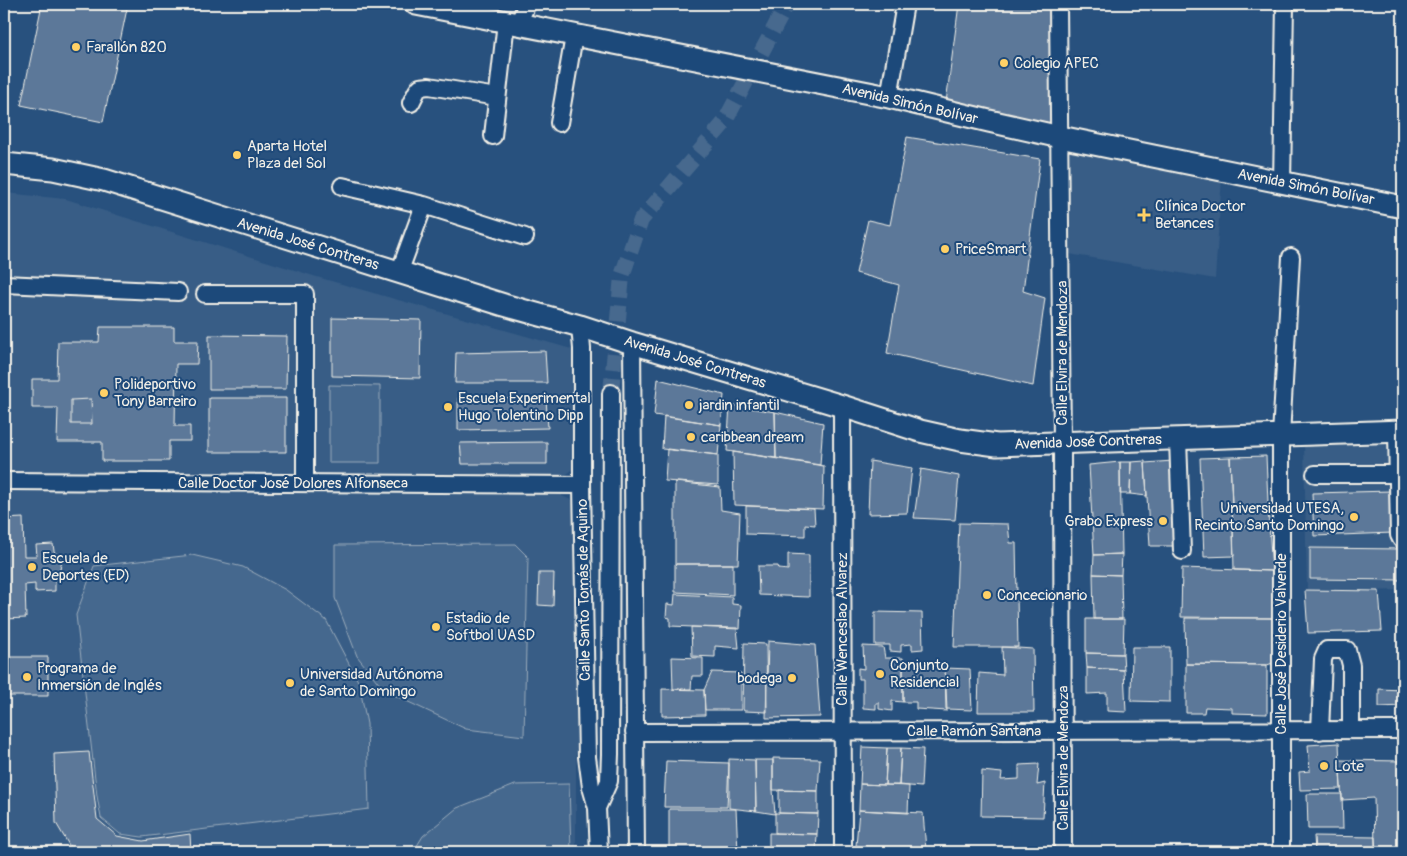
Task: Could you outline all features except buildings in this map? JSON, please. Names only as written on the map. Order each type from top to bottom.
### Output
[{"type":"main road","name":"Avenida Simón Bolívar","points":[[416,4],[889,97],[1060,137],[1403,207]]},
{"type":"main road","name":"Avenida José Contreras","points":[[4,164],[53,169],[104,180],[504,305],[580,326],[920,431],[960,440],[997,445],[1400,431]]},
{"type":"street","points":[[493,136],[497,97],[512,23],[527,4]]},
{"type":"street","points":[[889,97],[905,4]]},
{"type":"street","name":"Calle Elvira de Mendoza","points":[[1058,4],[1063,852]]},
{"type":"street","points":[[1282,183],[1285,4]]},
{"type":"street","points":[[559,123],[574,36]]},
{"type":"street","points":[[411,103],[420,87],[428,86],[497,97]]},
{"type":"street","points":[[342,186],[424,205],[525,237]]},
{"type":"street","points":[[399,273],[424,205]]},
{"type":"street","name":"Calle José Desiderio Valverde","points":[[1281,852],[1281,436],[1291,257]]},
{"type":"street","points":[[4,284],[178,292]]},
{"type":"street","points":[[205,294],[305,294],[305,482]]},
{"type":"street","name":"Calle Santo Tomás de Aquino","points":[[580,326],[582,349],[582,485],[587,757],[591,787],[597,808],[599,852]]},
{"type":"street","points":[[632,343],[636,852]]},
{"type":"street","points":[[597,808],[609,781],[610,754],[611,394]]},
{"type":"street","name":"Calle Wenceslao Alvarez","points":[[842,406],[842,852]]},
{"type":"street","points":[[1400,431],[1398,474],[1399,535],[1403,540]]},
{"type":"street","points":[[1178,440],[1182,551]]},
{"type":"street","points":[[1315,474],[1398,474]]},
{"type":"street","name":"Calle Doctor José Dolores Alfonseca","points":[[4,481],[582,485]]},
{"type":"street","points":[[1320,730],[1323,659],[1326,650],[1347,650],[1351,671],[1351,730]]},
{"type":"street","name":"Calle Ramón Santana","points":[[634,732],[1403,730]]},
{"type":"shaded area","name":"Clínica Doctor Betances","points":[[1070,146],[1222,177],[1215,279],[1069,254]]},
{"type":"shaded area","name":"Universidad Autónoma de Santo Domingo","points":[[6,193],[66,199],[317,277],[575,350],[575,468],[564,476],[562,496],[571,500],[576,514],[576,852],[4,852],[4,196]]},
{"type":"shaded area","points":[[329,385],[380,386],[380,463],[329,463]]},
{"type":"shaded area","name":"Universidad UTESA, Recinto Santo Domingo","points":[[1403,442],[1403,590],[1307,592],[1304,444]]},
{"type":"shaded area","name":"Estadio de Softbol UASD","points":[[515,544],[528,557],[524,736],[466,729],[385,691],[357,656],[335,598],[335,545]]},
{"type":"shaded area","points":[[192,555],[243,567],[286,590],[326,620],[359,683],[367,724],[369,809],[142,837],[120,834],[101,818],[76,615],[94,566]]},
{"type":"shaded area","points":[[569,784],[571,852],[413,852],[423,836],[457,808],[515,785]]},
{"type":"tunnel","points":[[611,393],[622,276],[641,220],[724,123],[787,4]]},
{"type":"place","name":"Farallón 820","points":[[76,47]]},
{"type":"place","name":"Colegio APEC","points":[[1004,63]]},
{"type":"place","name":"Aparta Hotel Plaza del Sol","points":[[237,155]]},
{"type":"place","name":"Clínica Doctor Betances","points":[[1144,215]]},
{"type":"place","name":"PriceSmart","points":[[945,249]]},
{"type":"place","name":"Polideportivo Tony Barreiro","points":[[104,393]]},
{"type":"place","name":"jardin infantil","points":[[689,405]]},
{"type":"place","name":"Escuela Experimental Hugo Tolentino Dipp","points":[[448,407]]},
{"type":"place","name":"caribbean dream","points":[[691,437]]},
{"type":"place","name":"Universidad UTESA, Recinto Santo Domingo","points":[[1354,517]]},
{"type":"place","name":"Grabo Express","points":[[1163,521]]},
{"type":"place","name":"Escuela de Deportes (ED)","points":[[32,567]]},
{"type":"place","name":"Concecionario","points":[[987,595]]},
{"type":"place","name":"Estadio de Softbol UASD","points":[[436,627]]},
{"type":"place","name":"Conjunto Residencial","points":[[880,674]]},
{"type":"place","name":"Programa de Inmersión de Inglés","points":[[27,677]]},
{"type":"place","name":"bodega","points":[[792,678]]},
{"type":"place","name":"Universidad Autónoma de Santo Domingo","points":[[290,683]]},
{"type":"place","name":"Lote","points":[[1324,766]]}]
